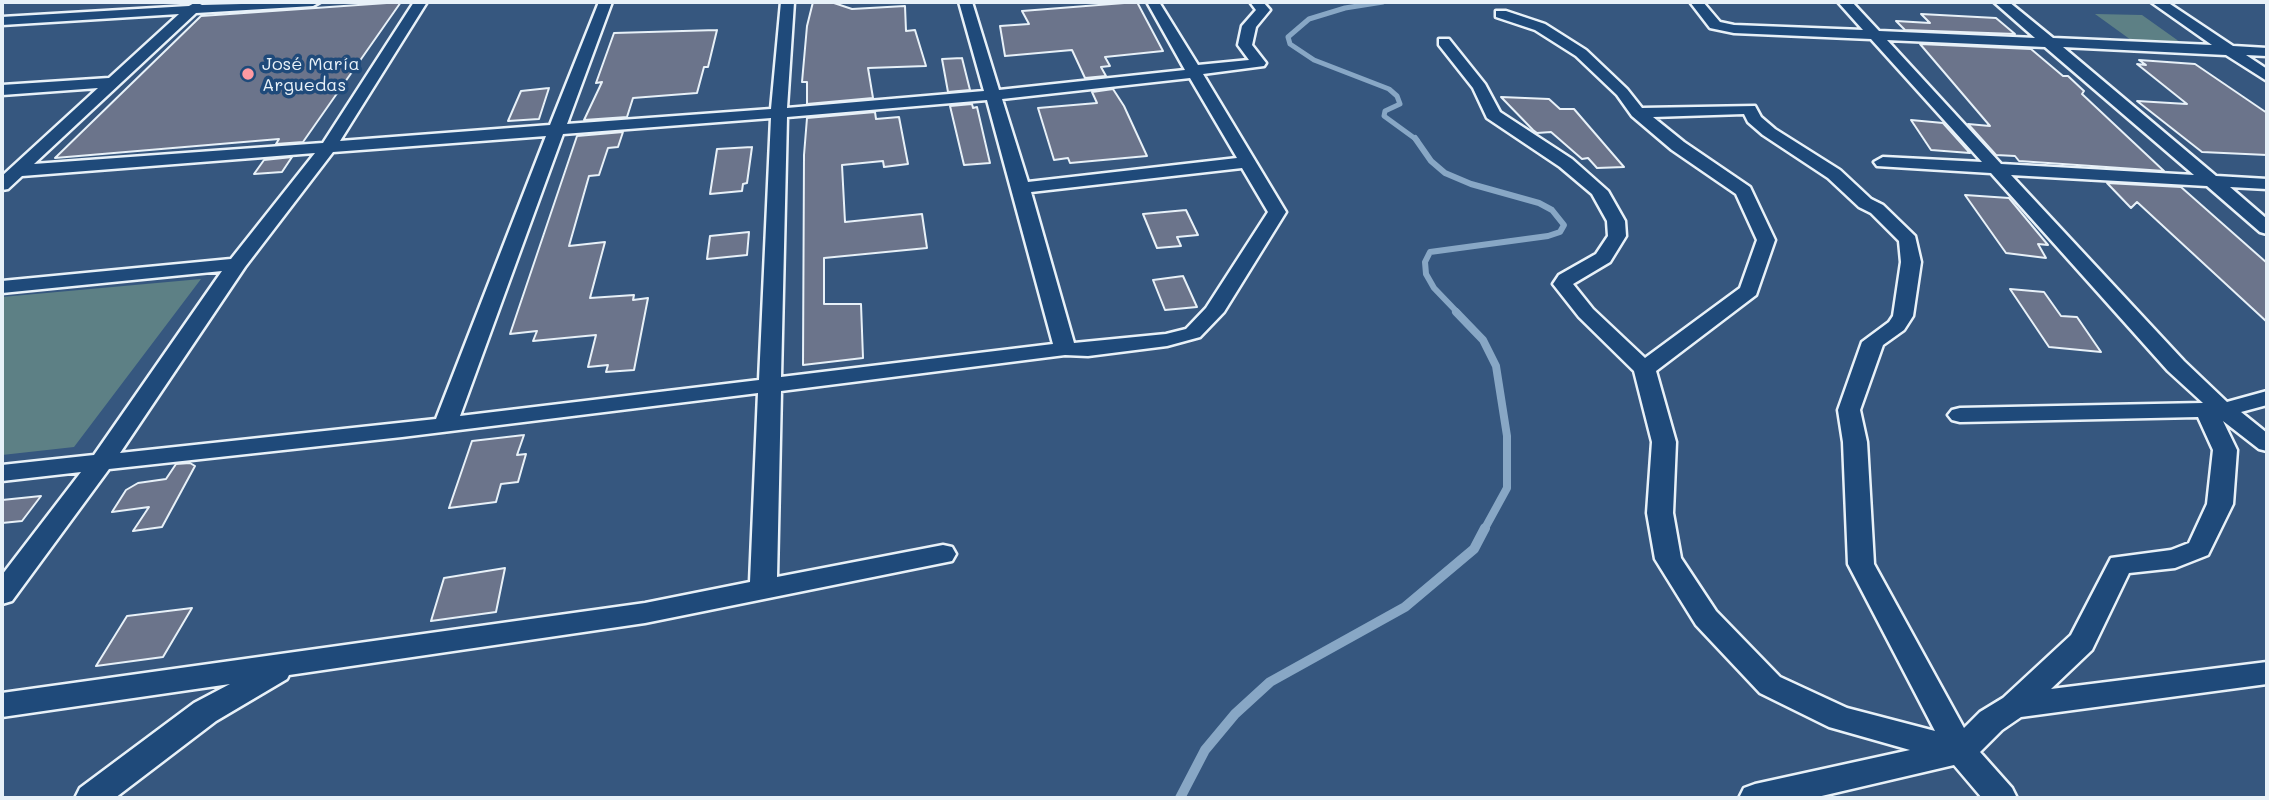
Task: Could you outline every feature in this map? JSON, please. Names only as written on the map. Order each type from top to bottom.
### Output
[{"type":"street","points":[[2,21],[197,5],[313,2]]},
{"type":"street","points":[[2,594],[101,463],[237,264],[327,149],[420,2]]},
{"type":"street","points":[[445,425],[605,2]]},
{"type":"street","points":[[763,591],[779,113],[787,2]]},
{"type":"street","points":[[965,2],[1021,188],[1065,349]]},
{"type":"street","points":[[2,473],[771,387],[1065,349],[1088,350],[1167,340],[1199,329],[1214,312],[1278,212],[1153,2]]},
{"type":"street","points":[[16,171],[327,149],[992,95],[1259,63],[1245,45],[1249,26],[1263,10],[1256,2]]},
{"type":"street","points":[[1696,2],[1707,18],[1724,27],[2267,52]]},
{"type":"street","points":[[1845,2],[2176,366],[2223,410],[2267,444]]},
{"type":"street","points":[[2001,2],[2267,228]]},
{"type":"street","points":[[2158,2],[2267,76]]},
{"type":"street","points":[[2,185],[197,5]]},
{"type":"street","points":[[1501,14],[1540,27],[1581,52],[1622,92],[1638,113],[1678,146],[1744,191],[1766,240],[1749,291],[1644,369]]},
{"type":"street","points":[[1444,42],[1480,87],[1493,115],[1566,163],[1599,191],[1616,220],[1617,236],[1603,258],[1581,269],[1563,284],[1586,313],[1644,369],[1664,442],[1660,513],[1668,559],[1706,618],[1770,685],[1840,718],[1961,751]]},
{"type":"street","points":[[2,90],[114,82]]},
{"type":"street","points":[[1638,113],[1749,109],[1754,119],[1769,132],[1834,174],[1865,203],[1877,209],[1908,240],[1911,262],[1903,316],[1897,327],[1873,342],[1850,410],[1856,442],[1855,483],[1861,564],[1961,751],[2001,798]]},
{"type":"street","points":[[1021,188],[1247,162]]},
{"type":"street","points":[[1884,162],[2267,184]]},
{"type":"street","points":[[2,286],[237,264]]},
{"type":"street","points":[[1755,798],[1961,751],[2082,642],[2120,565],[2175,559],[2199,549],[2220,504],[2225,450],[2208,414],[2267,398]]},
{"type":"street","points":[[1960,415],[2223,410]]},
{"type":"street","points":[[2,705],[645,613],[943,554]]},
{"type":"street","points":[[91,798],[205,712],[288,664]]},
{"type":"street","points":[[2014,706],[2267,673]]},
{"type":"green space","points":[[2095,14],[2142,15],[2180,42],[2131,40]]},
{"type":"green space","points":[[201,279],[74,447],[2,455],[2,297]]},
{"type":"building","points":[[401,2],[303,142],[276,144],[279,139],[55,158],[201,16]]},
{"type":"building","points":[[813,2],[831,2],[852,9],[905,6],[906,31],[915,30],[926,66],[868,68],[873,98],[807,104],[807,82],[802,82],[807,26]]},
{"type":"building","points":[[1137,2],[1163,51],[1105,57],[1110,66],[1101,67],[1106,76],[1085,78],[1072,50],[1005,56],[1000,26],[1029,24],[1022,11]]},
{"type":"building","points":[[1921,14],[1996,18],[2015,34],[1905,30],[1896,21],[1930,23]]},
{"type":"building","points":[[717,30],[708,67],[704,67],[697,93],[633,98],[627,117],[584,120],[602,82],[596,83],[614,33]]},
{"type":"building","points":[[1920,44],[2031,49],[2063,76],[2068,76],[2084,91],[2082,94],[2164,171],[2019,161],[2015,156],[1996,155],[1968,124],[1990,126]]},
{"type":"building","points":[[962,58],[970,90],[948,92],[942,59]]},
{"type":"building","points":[[2139,60],[2195,64],[2267,113],[2267,155],[2202,152],[2137,101],[2187,104],[2137,64],[2146,65]]},
{"type":"building","points":[[549,88],[539,119],[508,121],[521,91]]},
{"type":"building","points":[[1113,89],[1124,106],[1147,156],[1070,163],[1068,158],[1054,160],[1038,108],[1097,103],[1092,92]]},
{"type":"building","points":[[1501,97],[1549,99],[1560,109],[1574,109],[1624,167],[1597,168],[1588,158],[1582,159],[1551,132],[1537,133]]},
{"type":"building","points":[[972,104],[973,108],[977,107],[990,163],[964,165],[950,106]]},
{"type":"building","points":[[875,112],[876,119],[899,117],[908,164],[884,167],[883,161],[842,165],[845,222],[922,214],[927,248],[824,258],[824,304],[861,304],[863,358],[803,365],[804,155],[807,118]]},
{"type":"building","points":[[1911,120],[1943,123],[1970,153],[1931,150]]},
{"type":"building","points":[[623,132],[618,147],[608,148],[599,175],[589,176],[569,246],[605,242],[590,298],[634,295],[633,300],[648,298],[634,370],[606,372],[608,365],[588,367],[596,335],[533,341],[537,331],[510,334],[577,136]]},
{"type":"building","points":[[752,147],[747,183],[743,184],[742,191],[710,194],[717,149]]},
{"type":"building","points":[[292,157],[282,172],[254,174],[264,160]]},
{"type":"building","points":[[2107,183],[2181,187],[2267,263],[2267,322],[2137,202],[2131,208]]},
{"type":"building","points":[[1965,195],[2009,198],[2048,245],[2038,244],[2046,258],[2006,253]]},
{"type":"building","points":[[1186,210],[1198,235],[1177,237],[1181,246],[1157,248],[1143,214]]},
{"type":"building","points":[[749,232],[747,255],[707,259],[710,236]]},
{"type":"building","points":[[1183,276],[1197,307],[1165,310],[1153,280]]},
{"type":"building","points":[[2010,289],[2044,292],[2061,316],[2077,317],[2101,352],[2049,347]]},
{"type":"building","points":[[524,435],[517,455],[526,454],[518,482],[501,484],[496,502],[449,508],[472,441]]},
{"type":"building","points":[[190,463],[195,466],[162,527],[133,531],[149,507],[112,512],[126,490],[138,483],[166,479],[176,464]]},
{"type":"building","points":[[41,496],[22,521],[2,523],[2,500]]},
{"type":"building","points":[[505,568],[496,612],[431,621],[444,578]]},
{"type":"building","points":[[192,608],[163,657],[96,666],[127,616]]},
{"type":"waterway","points":[[1383,2],[1345,8],[1309,19],[1288,37],[1290,44],[1314,60],[1389,89],[1397,96],[1400,104],[1385,111],[1384,116],[1416,139]]},
{"type":"waterway","points":[[1416,139],[1431,161],[1445,173],[1471,184],[1539,203],[1552,210],[1564,225],[1560,232],[1548,236],[1430,252],[1425,262],[1426,274],[1434,288],[1458,313]]},
{"type":"waterway","points":[[1456,312],[1483,340],[1496,366],[1507,436],[1507,488],[1484,530]]},
{"type":"waterway","points":[[1180,798],[1205,750],[1235,714],[1270,682],[1405,607],[1474,549],[1485,528]]},
{"type":"place","name":"José María Arguedas","points":[[248,74]]}]
